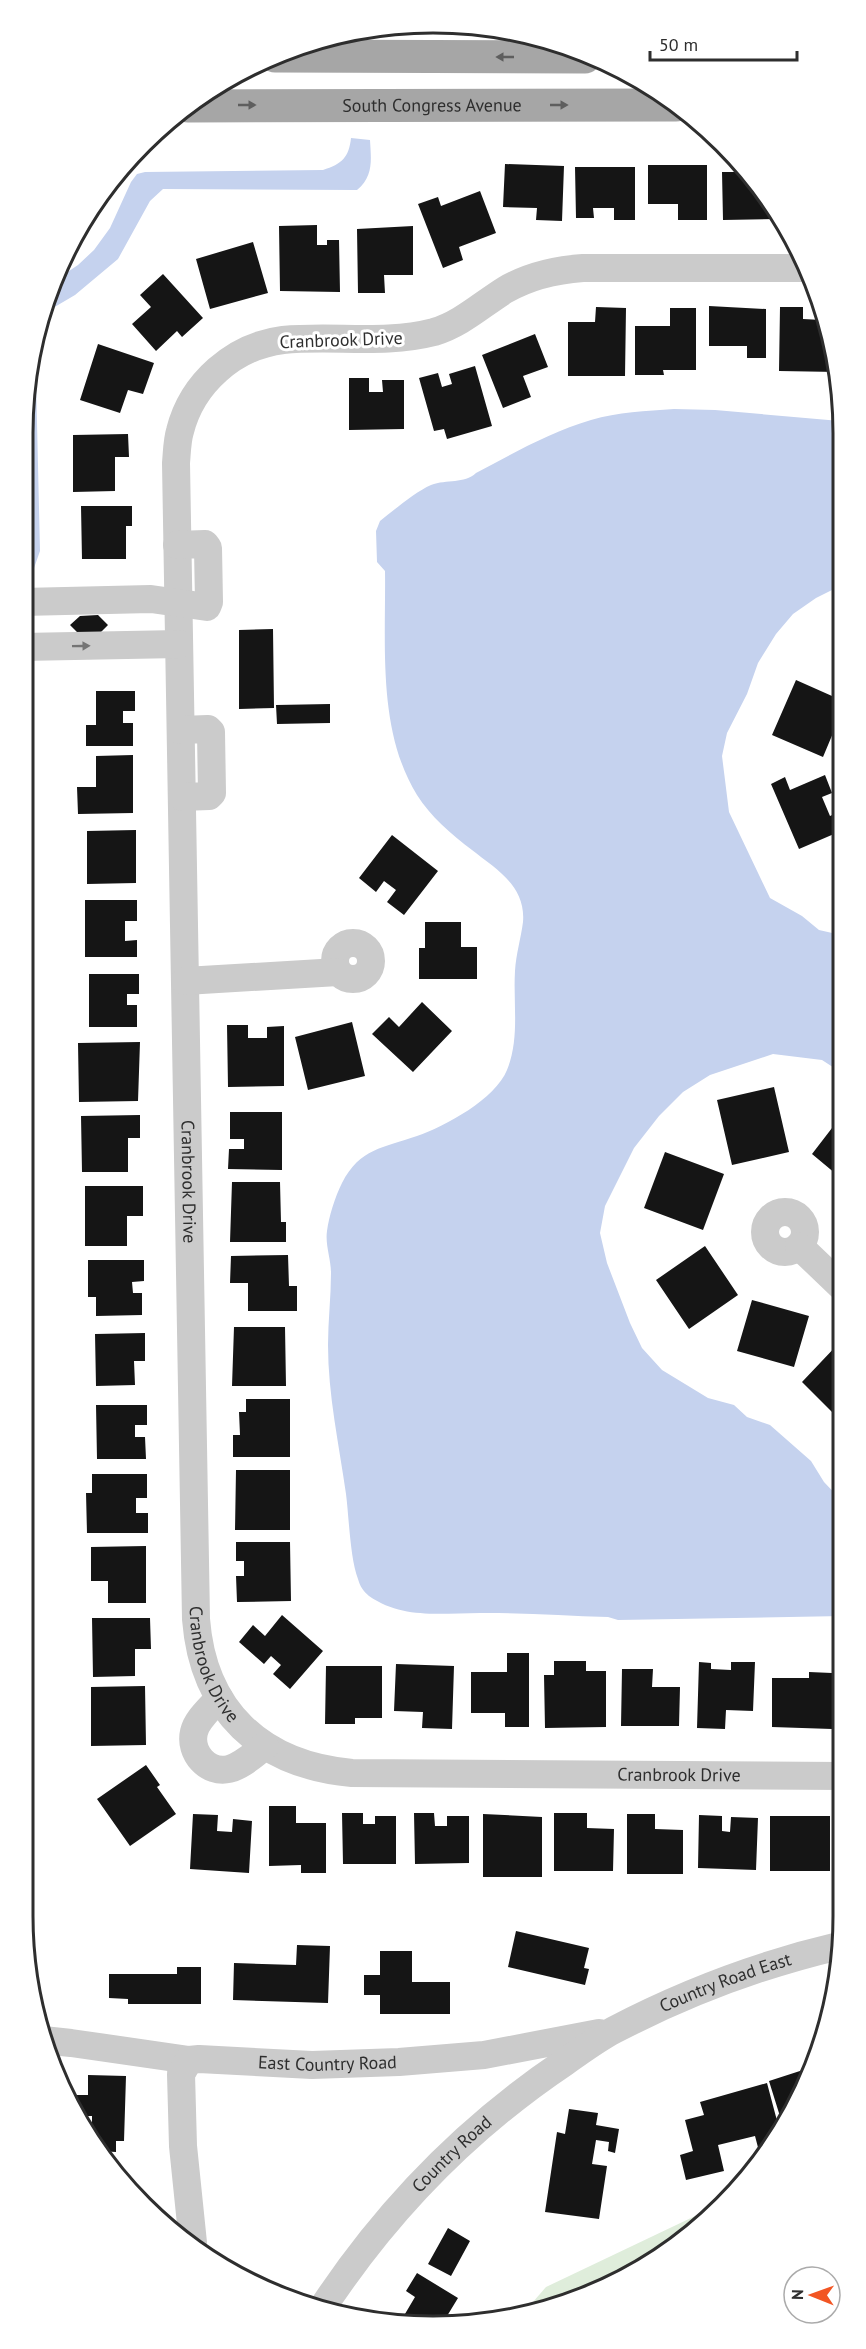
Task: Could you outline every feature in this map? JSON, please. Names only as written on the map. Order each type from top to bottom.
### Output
[{"type":"main road","points":[[298,56],[570,57]]},
{"type":"main road","name":"South Congress Avenue","points":[[203,106],[662,105]]},
{"type":"street","name":"Cranbrook Drive","points":[[798,268],[566,269],[550,272],[518,283],[466,317],[436,331],[396,339],[282,340],[247,350],[228,361],[206,381],[183,418],[176,463],[195,1618],[204,1668],[219,1698],[239,1725],[265,1746],[311,1767],[352,1773],[833,1776]]},
{"type":"street","points":[[33,602],[151,599],[179,601]]},
{"type":"street","points":[[33,646],[179,644]]},
{"type":"street","points":[[185,981],[338,972]]},
{"type":"street","points":[[799,1246],[833,1278]]},
{"type":"street","points":[[219,1698],[197,1724],[194,1732],[195,1752],[201,1760],[209,1766],[228,1769],[237,1766],[265,1746]]},
{"type":"street","name":"Country Road East","points":[[613,2030],[700,1990],[758,1969],[832,1948]]},
{"type":"street","name":"East Country Road","points":[[53,2041],[189,2060],[312,2065],[399,2062],[484,2055],[613,2030]]},
{"type":"street","name":"Country Road","points":[[327,2301],[357,2258],[396,2210],[438,2165],[484,2123],[545,2076],[613,2030]]},
{"type":"street","points":[[189,2060],[181,2073],[181,2084],[183,2146],[192,2235]]},
{"type":"green space","points":[[701,2213],[655,2249],[610,2275],[562,2295],[532,2303],[546,2287]]},
{"type":"water","points":[[351,138],[370,140],[369,173],[357,190],[163,189],[150,201],[118,259],[75,295],[53,308],[66,273],[94,250],[110,228],[137,174],[145,172],[323,170],[340,162],[348,150]]},
{"type":"water","points":[[36,381],[40,551],[34,568],[33,433]]},
{"type":"water","points":[[674,409],[715,410],[833,420],[833,590],[793,614],[776,634],[758,663],[747,694],[727,733],[722,756],[729,812],[770,898],[802,916],[819,930],[833,933],[833,1067],[822,1060],[773,1054],[710,1075],[683,1092],[659,1116],[634,1148],[605,1206],[600,1233],[607,1263],[642,1348],[662,1370],[708,1398],[734,1405],[747,1417],[770,1425],[811,1461],[833,1491],[833,1616],[618,1620],[608,1617],[517,1613],[411,1612],[383,1604],[369,1596],[359,1582],[353,1560],[330,1382],[328,1345],[331,1273],[327,1242],[328,1225],[339,1188],[349,1171],[365,1156],[383,1147],[429,1131],[455,1118],[481,1101],[501,1081],[507,1070],[513,1046],[516,958],[523,922],[523,909],[515,888],[435,818],[422,803],[404,770],[395,743],[386,686],[385,571],[377,562],[376,531],[380,521],[431,485],[466,479],[547,437],[591,420],[632,412]]},
{"type":"building","points":[[505,164],[564,166],[562,221],[536,220],[537,208],[503,207]]},
{"type":"building","points":[[648,165],[707,165],[707,220],[678,220],[678,204],[648,204]]},
{"type":"building","points":[[575,167],[635,167],[635,220],[614,220],[614,208],[593,208],[594,218],[576,218]]},
{"type":"building","points":[[722,172],[736,172],[771,219],[723,220]]},
{"type":"building","points":[[480,191],[496,233],[459,247],[463,260],[443,268],[418,204],[438,197],[441,206]]},
{"type":"building","points":[[317,225],[317,245],[327,245],[327,240],[339,240],[340,292],[280,291],[279,226]]},
{"type":"building","points":[[413,226],[413,275],[384,275],[385,293],[358,293],[357,229]]},
{"type":"building","points":[[253,242],[268,293],[210,309],[196,259]]},
{"type":"building","points":[[163,274],[203,318],[182,337],[177,331],[156,351],[132,324],[151,307],[140,295]]},
{"type":"building","points":[[709,306],[766,309],[766,358],[747,358],[747,346],[709,346]]},
{"type":"building","points":[[596,307],[626,308],[625,376],[568,376],[568,322],[595,322]]},
{"type":"building","points":[[780,307],[803,307],[803,319],[816,320],[828,372],[779,371]]},
{"type":"building","points":[[670,308],[696,308],[696,370],[663,370],[664,375],[635,375],[635,326],[670,326]]},
{"type":"building","points":[[535,334],[548,367],[523,376],[531,397],[503,408],[482,355]]},
{"type":"building","points":[[98,344],[154,363],[143,394],[128,390],[120,413],[80,400]]},
{"type":"building","points":[[475,366],[492,426],[447,439],[444,429],[434,431],[419,378],[438,373],[442,387],[452,384],[449,374]]},
{"type":"building","points":[[349,378],[369,378],[369,392],[383,392],[382,380],[404,380],[404,429],[349,430]]},
{"type":"building","points":[[128,434],[129,457],[115,457],[115,491],[73,492],[73,435]]},
{"type":"building","points":[[81,506],[132,506],[132,526],[126,526],[126,559],[82,559]]},
{"type":"building","points":[[98,615],[108,625],[99,634],[80,635],[70,625],[80,616]]},
{"type":"building","points":[[273,629],[274,708],[239,709],[239,630]]},
{"type":"building","points":[[796,680],[833,696],[833,733],[823,757],[772,735]]},
{"type":"building","points":[[96,691],[135,691],[135,711],[123,711],[123,723],[133,723],[133,746],[86,746],[86,725],[96,725]]},
{"type":"building","points":[[330,704],[330,723],[277,724],[276,705]]},
{"type":"building","points":[[133,755],[133,813],[78,814],[77,787],[96,787],[96,756]]},
{"type":"building","points":[[825,775],[832,793],[822,797],[830,816],[833,815],[833,834],[799,849],[771,784],[785,777],[790,790]]},
{"type":"building","points":[[136,830],[136,883],[87,884],[87,831]]},
{"type":"building","points":[[392,835],[438,871],[404,915],[387,902],[396,890],[384,881],[376,892],[359,878]]},
{"type":"building","points":[[85,900],[137,900],[137,921],[125,921],[125,941],[137,940],[137,957],[85,957]]},
{"type":"building","points":[[425,922],[461,922],[461,947],[477,947],[477,979],[419,979],[419,948],[425,948]]},
{"type":"building","points":[[89,974],[139,974],[139,994],[127,994],[127,1005],[137,1005],[137,1027],[89,1027]]},
{"type":"building","points":[[422,1002],[452,1031],[413,1072],[372,1034],[389,1017],[399,1027]]},
{"type":"building","points":[[352,1022],[365,1076],[308,1090],[295,1037]]},
{"type":"building","points":[[227,1025],[248,1025],[248,1038],[267,1038],[267,1027],[284,1026],[284,1086],[228,1087]]},
{"type":"building","points":[[140,1042],[138,1101],[79,1102],[78,1043]]},
{"type":"building","points":[[774,1087],[789,1152],[732,1165],[717,1100]]},
{"type":"building","points":[[230,1112],[282,1112],[282,1170],[228,1169],[229,1149],[244,1149],[244,1139],[230,1139]]},
{"type":"building","points":[[140,1115],[140,1138],[128,1138],[128,1172],[82,1172],[81,1116]]},
{"type":"building","points":[[833,1127],[833,1172],[812,1154]]},
{"type":"building","points":[[665,1152],[724,1174],[703,1230],[644,1208]]},
{"type":"building","points":[[232,1182],[280,1182],[281,1222],[286,1222],[286,1242],[230,1242]]},
{"type":"building","points":[[85,1186],[143,1186],[143,1216],[127,1216],[127,1246],[85,1246]]},
{"type":"building","points":[[705,1246],[738,1295],[689,1329],[656,1280]]},
{"type":"building","points":[[288,1255],[289,1286],[297,1286],[297,1311],[248,1311],[248,1283],[230,1283],[231,1256]]},
{"type":"building","points":[[88,1260],[144,1260],[144,1281],[132,1282],[133,1293],[142,1293],[142,1315],[96,1316],[96,1297],[88,1297]]},
{"type":"building","points":[[752,1300],[809,1316],[794,1367],[737,1351]]},
{"type":"building","points":[[234,1327],[285,1327],[286,1386],[232,1386]]},
{"type":"building","points":[[145,1333],[145,1361],[134,1361],[135,1385],[96,1386],[95,1334]]},
{"type":"building","points":[[833,1349],[833,1413],[802,1382]]},
{"type":"building","points":[[246,1399],[290,1399],[290,1457],[233,1457],[233,1435],[240,1435],[239,1412],[246,1412]]},
{"type":"building","points":[[96,1405],[147,1405],[147,1425],[135,1425],[135,1437],[145,1437],[146,1459],[97,1459]]},
{"type":"building","points":[[236,1470],[290,1470],[290,1530],[235,1530]]},
{"type":"building","points":[[92,1474],[147,1474],[147,1498],[136,1498],[136,1513],[148,1513],[148,1533],[87,1533],[86,1493],[92,1493]]},
{"type":"building","points":[[236,1542],[290,1542],[291,1601],[237,1602],[236,1576],[244,1576],[244,1561],[236,1561]]},
{"type":"building","points":[[146,1546],[146,1603],[108,1603],[108,1581],[91,1581],[91,1547]]},
{"type":"building","points":[[282,1615],[323,1651],[290,1689],[273,1674],[281,1665],[271,1656],[264,1664],[239,1642],[253,1625],[265,1636]]},
{"type":"building","points":[[92,1618],[150,1618],[151,1649],[135,1649],[135,1676],[93,1677]]},
{"type":"building","points":[[507,1653],[529,1653],[529,1727],[505,1727],[505,1713],[471,1713],[471,1672],[507,1672]]},
{"type":"building","points":[[554,1661],[586,1661],[586,1671],[606,1671],[606,1727],[545,1728],[544,1675],[554,1675]]},
{"type":"building","points":[[699,1662],[711,1663],[711,1669],[731,1670],[731,1662],[755,1662],[753,1711],[726,1710],[725,1729],[697,1728]]},
{"type":"building","points":[[396,1664],[454,1666],[452,1729],[422,1728],[423,1712],[394,1711]]},
{"type":"building","points":[[326,1666],[382,1666],[382,1718],[355,1718],[355,1724],[325,1724]]},
{"type":"building","points":[[622,1669],[653,1669],[652,1687],[680,1687],[679,1726],[621,1726]]},
{"type":"building","points":[[809,1672],[832,1673],[832,1729],[772,1727],[772,1678],[809,1678]]},
{"type":"building","points":[[145,1686],[146,1745],[91,1746],[91,1687]]},
{"type":"building","points":[[146,1765],[160,1785],[157,1787],[176,1814],[130,1846],[97,1799]]},
{"type":"building","points":[[269,1806],[296,1806],[296,1823],[326,1823],[326,1873],[301,1873],[301,1865],[269,1866]]},
{"type":"building","points":[[342,1813],[363,1813],[363,1824],[375,1824],[375,1816],[396,1816],[396,1864],[343,1864]]},
{"type":"building","points":[[414,1813],[434,1813],[435,1826],[447,1826],[447,1816],[469,1816],[469,1863],[415,1864]]},
{"type":"building","points":[[554,1813],[587,1813],[587,1828],[614,1829],[613,1871],[554,1871]]},
{"type":"building","points":[[193,1814],[218,1815],[217,1831],[232,1832],[233,1819],[252,1821],[249,1873],[190,1869]]},
{"type":"building","points":[[483,1814],[542,1817],[542,1877],[483,1877]]},
{"type":"building","points":[[627,1814],[655,1814],[655,1829],[683,1830],[683,1874],[627,1874]]},
{"type":"building","points":[[699,1815],[722,1816],[722,1831],[730,1832],[731,1817],[758,1818],[756,1870],[698,1868]]},
{"type":"building","points":[[770,1816],[830,1816],[830,1871],[770,1871]]},
{"type":"building","points":[[516,1931],[589,1948],[584,1968],[589,1969],[585,1985],[508,1967]]},
{"type":"building","points":[[297,1945],[330,1946],[328,2003],[233,2000],[234,1963],[296,1965]]},
{"type":"building","points":[[380,1951],[412,1951],[412,1982],[450,1982],[450,2014],[380,2014],[380,1995],[364,1995],[364,1975],[380,1975]]},
{"type":"building","points":[[177,1967],[201,1967],[201,2004],[128,2004],[128,1999],[109,1998],[109,1974],[177,1974]]},
{"type":"building","points":[[802,2070],[780,2115],[769,2081]]},
{"type":"building","points":[[88,2075],[126,2076],[124,2141],[116,2141],[116,2152],[110,2152],[100,2138],[92,2124],[92,2116],[87,2116],[77,2098],[77,2095],[88,2095]]},
{"type":"building","points":[[767,2083],[777,2120],[758,2149],[755,2136],[718,2145],[724,2171],[686,2180],[680,2155],[693,2151],[685,2120],[704,2115],[700,2102]]},
{"type":"building","points":[[569,2109],[598,2113],[596,2125],[619,2129],[615,2153],[608,2151],[609,2142],[596,2140],[592,2164],[607,2166],[599,2219],[545,2212],[557,2132],[565,2134]]},
{"type":"building","points":[[448,2228],[470,2241],[451,2276],[428,2264]]},
{"type":"building","points":[[417,2273],[458,2298],[447,2315],[404,2315],[415,2297],[406,2291]]}]
